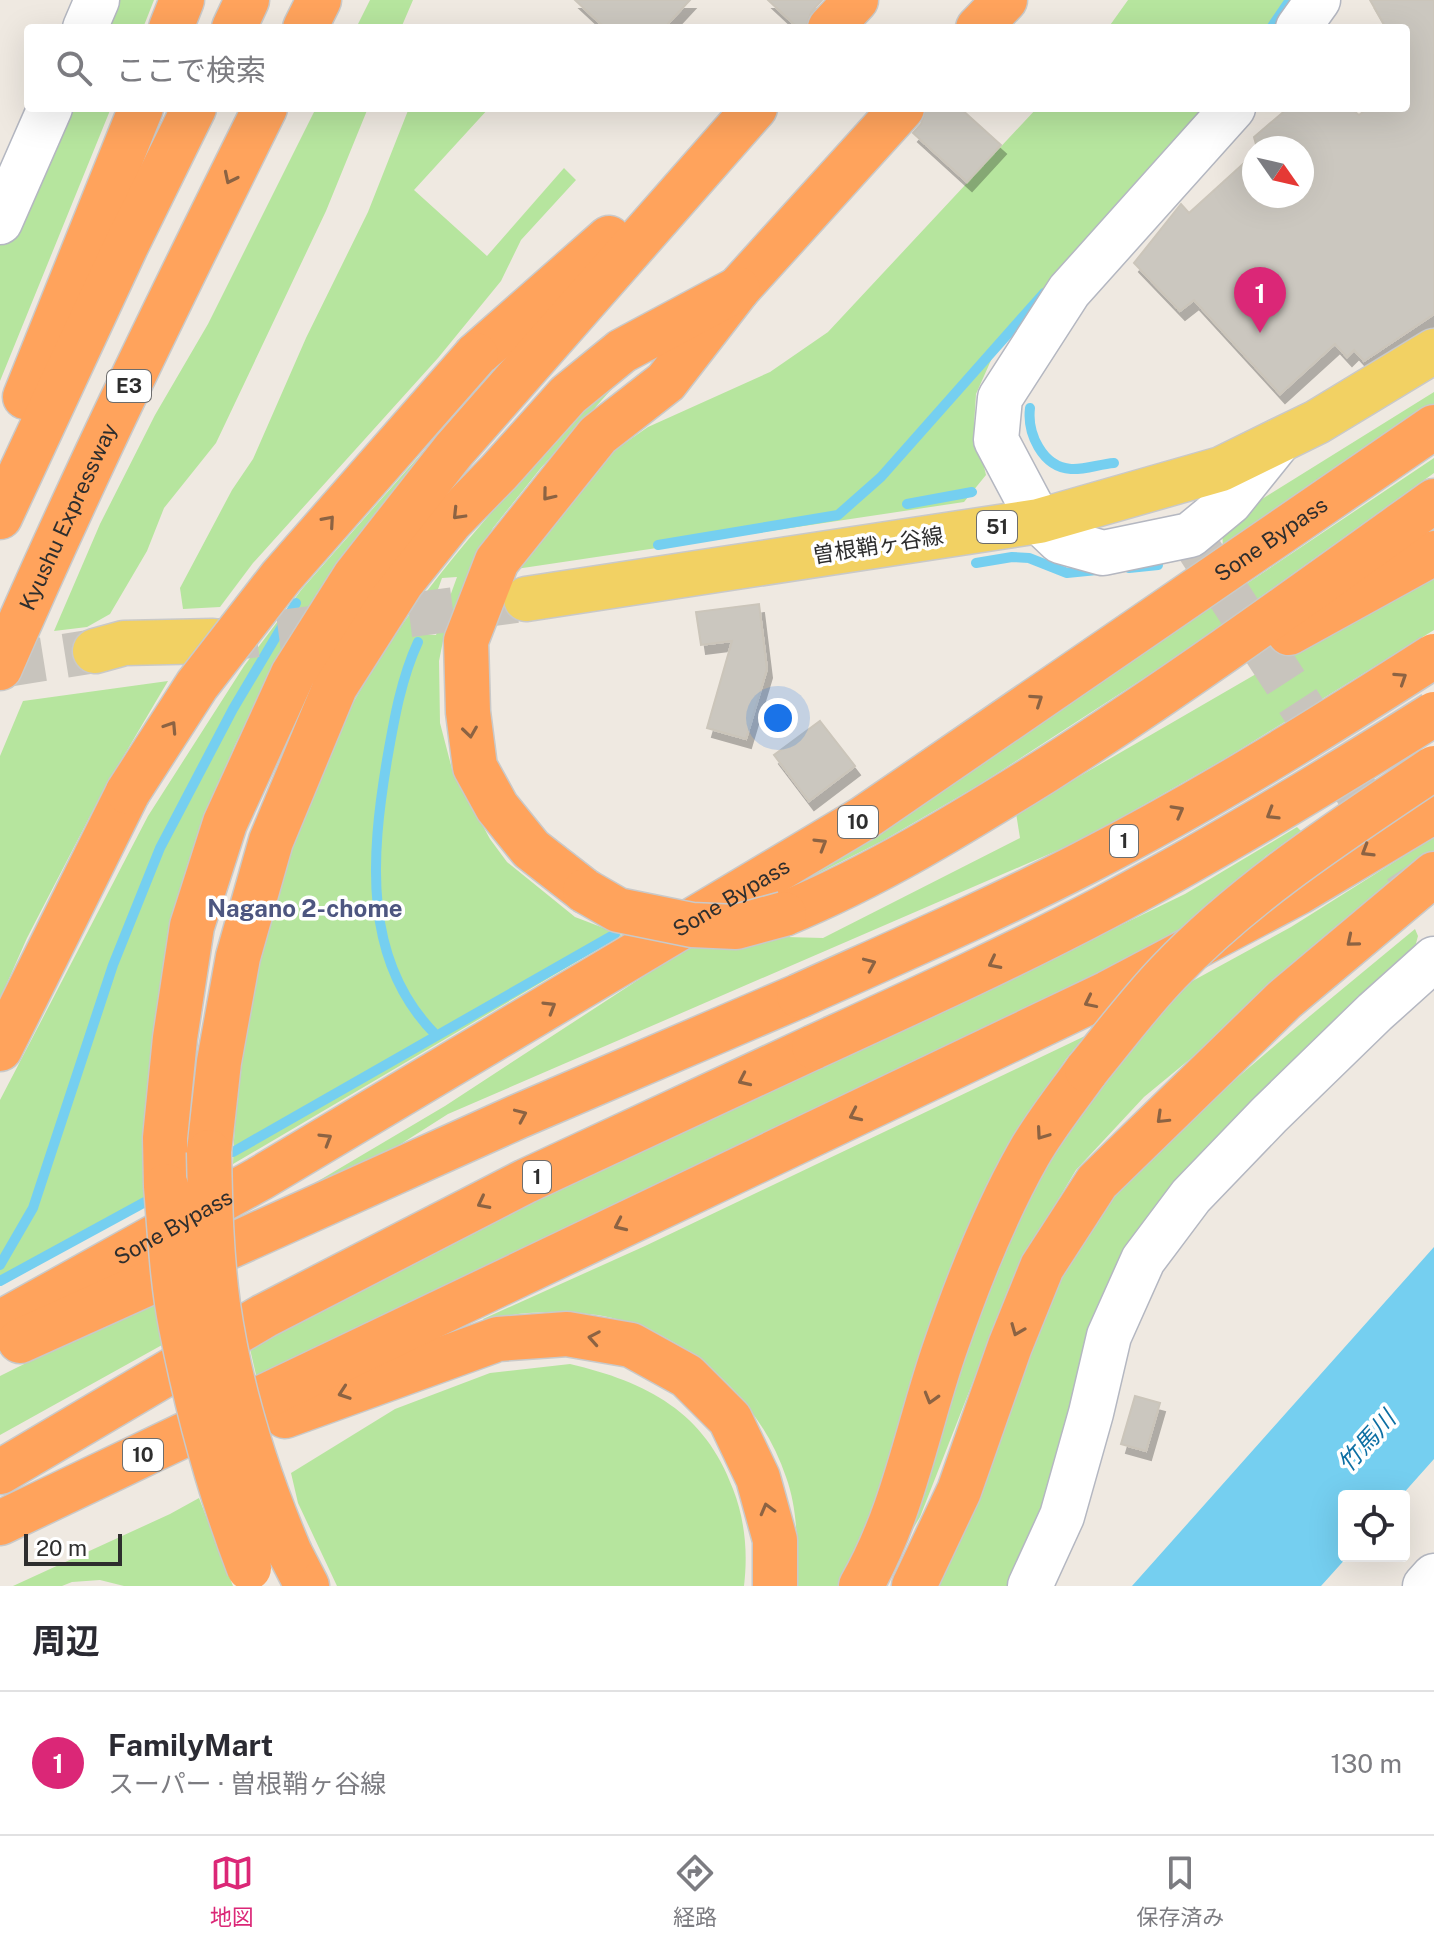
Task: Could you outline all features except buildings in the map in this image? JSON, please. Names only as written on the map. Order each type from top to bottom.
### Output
[{"type":"highway","points":[[173,24],[182,0]]},
{"type":"highway","points":[[236,24],[247,0]]},
{"type":"highway","points":[[307,24],[319,0]]},
{"type":"highway","points":[[834,24],[856,0]]},
{"type":"highway","points":[[982,24],[1005,0]]},
{"type":"highway","points":[[0,467],[139,112]]},
{"type":"highway","points":[[0,517],[192,112]]},
{"type":"highway","name":"Kyushu Expressway","points":[[0,668],[99,448],[263,112]]},
{"type":"highway","points":[[0,1049],[128,792],[197,685],[281,577],[476,355],[752,112]]},
{"type":"highway","points":[[253,1577],[224,1504],[181,1326],[172,1265],[166,1186],[165,1138],[175,1038],[192,926],[225,823],[293,674],[355,576],[454,450],[752,112]]},
{"type":"highway","points":[[898,112],[738,289],[666,382],[598,435],[497,561],[466,641],[468,712],[475,767],[497,807],[531,849],[585,891],[618,910],[692,925],[736,927],[784,914],[835,893],[917,850],[1138,712],[1434,501]]},
{"type":"highway","points":[[299,1570],[264,1493],[232,1374],[221,1321],[211,1241],[209,1152],[219,1062],[238,957],[271,841],[335,687],[402,582],[441,533],[568,395],[622,351],[738,289]]},
{"type":"highway","name":"Sone Bypass","points":[[0,1323],[259,1179],[864,818],[1434,427]]},
{"type":"highway","points":[[1138,712],[1434,553]]},
{"type":"highway","name":"1","points":[[0,1351],[517,1117],[799,996],[1085,863],[1298,742],[1434,656]]},
{"type":"highway","name":"1","points":[[0,1472],[264,1316],[526,1181],[968,976],[1104,908],[1235,836],[1434,714]]},
{"type":"highway","points":[[861,1586],[873,1565],[914,1458],[944,1352],[988,1235],[1029,1153],[1087,1070],[1168,972],[1214,928],[1304,857],[1434,768]]},
{"type":"highway","name":"10","points":[[0,1523],[1108,993],[1299,892],[1434,811]]},
{"type":"highway","points":[[914,1586],[959,1491],[1010,1346],[1042,1267],[1097,1182],[1284,1000],[1434,874]]},
{"type":"highway","points":[[0,1549],[302,1407],[498,1339],[567,1334],[631,1345],[687,1376],[730,1419],[758,1478],[775,1540],[775,1586]]},
{"type":"main road","name":"曽根鞘ヶ谷線","points":[[526,599],[1039,521],[1221,469],[1317,422],[1434,351]]},
{"type":"main road","points":[[95,651],[124,643],[213,641]]},
{"type":"street","points":[[87,24],[97,0]]},
{"type":"street","points":[[1301,24],[1318,0]]},
{"type":"street","points":[[0,222],[48,112]]},
{"type":"street","points":[[1039,521],[996,440],[1000,398],[1069,291],[1229,112]]},
{"type":"street","points":[[1030,1586],[1062,1516],[1109,1336],[1143,1260],[1191,1196],[1269,1115],[1434,959]]},
{"type":"street","points":[[1425,1586],[1434,1576]]},
{"type":"green space","points":[[107,0],[154,0],[145,24],[96,24]]},
{"type":"green space","points":[[370,0],[413,0],[403,24],[358,24]]},
{"type":"green space","points":[[1128,0],[1295,0],[1278,24],[1111,24]]},
{"type":"green space","points":[[54,112],[109,112],[0,381],[0,233]]},
{"type":"green space","points":[[314,112],[366,112],[326,211],[216,443],[164,508],[147,551],[110,614],[87,627],[54,631],[100,524],[155,415],[208,324]]},
{"type":"green space","points":[[407,112],[485,112],[414,190],[487,256],[564,168],[576,180],[521,240],[501,281],[438,358],[253,563],[220,607],[183,609],[180,588],[232,490],[253,459],[306,338],[368,212]]},
{"type":"green space","points":[[1033,112],[1206,112],[996,349],[976,394],[974,425],[986,475],[964,502],[516,569],[602,459],[648,427],[770,372],[828,332]]},
{"type":"green space","points":[[510,353],[267,681],[235,745],[215,794],[146,1205],[0,1286],[0,1100],[148,816],[244,666],[302,589]]},
{"type":"green space","points":[[615,378],[618,382],[540,469],[493,528],[470,569],[444,636],[439,661],[440,723],[452,769],[490,839],[507,862],[575,917],[622,935],[233,1164],[239,1057],[246,1009],[276,889],[324,760],[367,679],[442,571]],"holes":[[[457,577],[436,635],[422,634],[442,578]]]},
{"type":"green space","points":[[1434,392],[1434,404],[1223,549],[1222,527],[1230,519]]},
{"type":"green space","points":[[1434,458],[1434,473],[1178,656],[979,785],[884,840],[778,890],[1009,743]]},
{"type":"green space","points":[[1434,571],[1434,630],[1228,757],[1084,839],[448,1114],[360,1170],[254,1219],[445,1106],[687,948],[733,946],[786,937],[823,938],[1020,838],[1016,813]]},
{"type":"green space","points":[[168,681],[103,791],[27,938],[0,999],[0,756],[23,701]]},
{"type":"green space","points":[[1297,827],[1301,831],[1266,856],[1176,936],[257,1379],[250,1349],[275,1334],[492,1221],[979,994],[1185,894]]},
{"type":"green space","points":[[1434,837],[1434,853],[1144,1097],[1076,1170],[1029,1248],[920,1517],[893,1562],[964,1343],[1008,1235],[1063,1133],[1176,990],[1291,927]]},
{"type":"green space","points":[[1415,929],[1418,936],[1411,962],[1230,1135],[1049,1497],[1011,1586],[938,1586],[1044,1317],[1069,1261],[1088,1230],[1133,1175],[1183,1126]]},
{"type":"green space","points":[[1085,1036],[1066,1059],[1018,1132],[938,1305],[862,1539],[842,1586],[797,1586],[795,1518],[786,1477],[773,1445],[732,1388],[705,1364],[676,1344],[644,1328],[611,1318],[542,1312],[507,1316],[486,1324],[483,1319],[645,1246]]},
{"type":"green space","points":[[155,1299],[162,1345],[0,1435],[0,1376]]},
{"type":"green space","points":[[570,1364],[624,1380],[648,1391],[670,1404],[707,1440],[721,1462],[740,1513],[746,1561],[744,1586],[337,1586],[298,1503],[291,1473],[395,1409],[490,1373]]},
{"type":"green space","points":[[199,1498],[233,1586],[124,1586],[100,1580],[62,1586],[13,1586],[170,1514]]},
{"type":"water","name":"竹馬川","points":[[1434,1247],[1434,1459],[1406,1490],[1338,1490],[1338,1562],[1343,1562],[1321,1586],[1132,1586]]},
{"type":"waterway","points":[[1274,24],[1290,0]]},
{"type":"waterway","points":[[658,545],[838,515],[881,477],[1044,293]]},
{"type":"waterway","points":[[1030,408],[1034,438],[1052,462],[1071,469],[1114,463]]},
{"type":"waterway","points":[[907,504],[972,492]]},
{"type":"waterway","points":[[976,563],[1012,557],[1029,558],[1067,573],[1097,570]]},
{"type":"waterway","points":[[1129,568],[1158,565]]},
{"type":"waterway","points":[[0,1265],[33,1208],[113,965],[160,848],[233,709],[296,603]]},
{"type":"waterway","points":[[418,642],[392,730],[381,796],[376,870],[384,941],[395,974],[412,1006],[436,1035]]},
{"type":"waterway","points":[[233,1152],[615,934]]},
{"type":"waterway","points":[[0,1281],[145,1202]]},
{"type":"tunnel","points":[[1190,535],[1434,911]]},
{"type":"tunnel","points":[[213,641],[516,601]]},
{"type":"tunnel","points":[[0,666],[95,651]]},
{"type":"place","name":"FamilyMart","points":[[1260,333]]},
{"type":"district","name":"Nagano 2-chome","points":[[305,908]]}]
